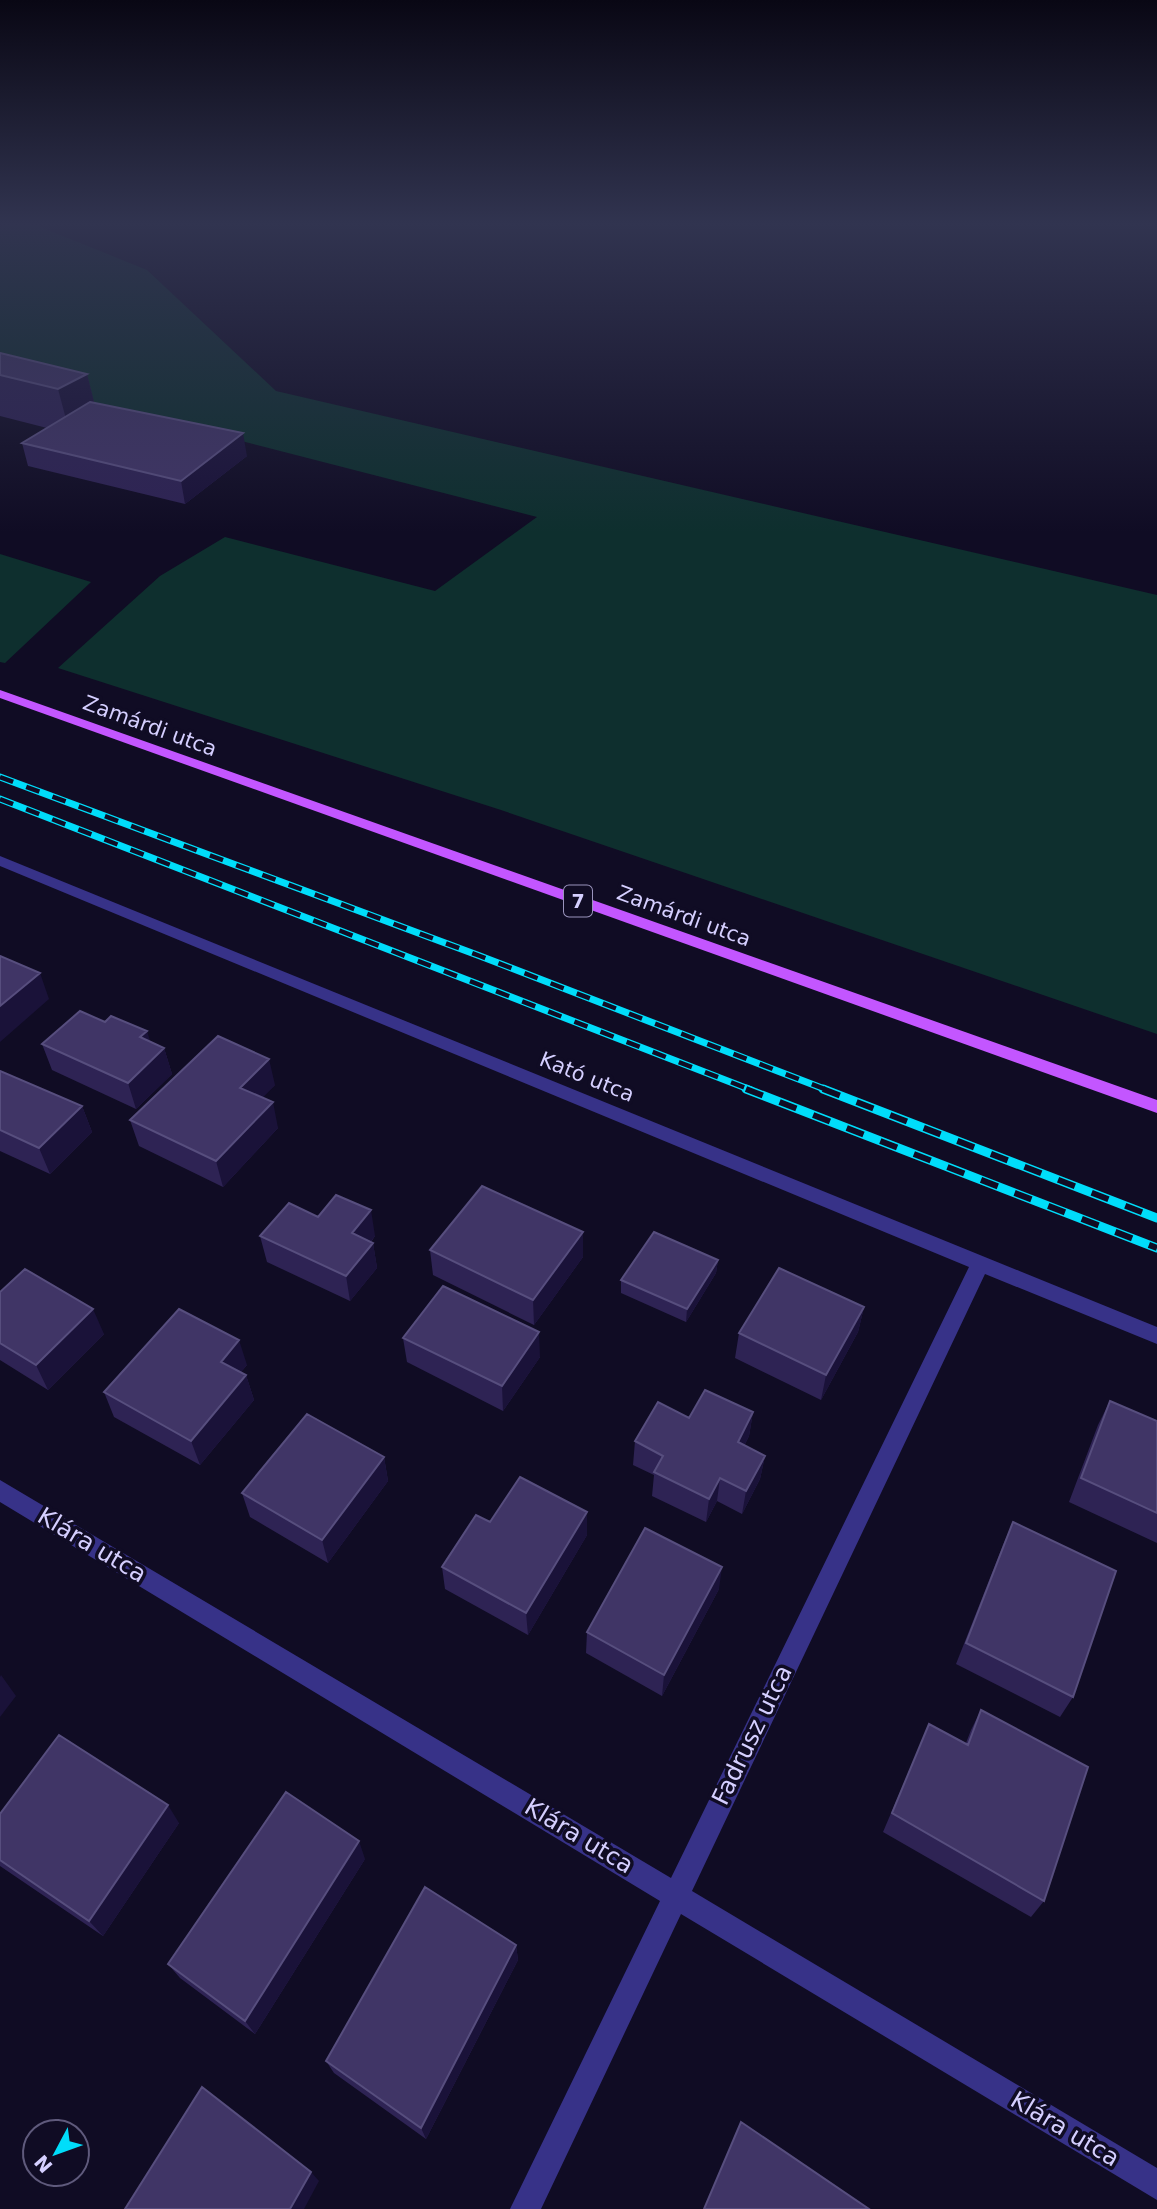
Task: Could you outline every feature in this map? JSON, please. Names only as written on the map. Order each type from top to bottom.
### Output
[{"type":"main road","name":"Zamárdi utca","points":[[0,694],[1157,1107]]},
{"type":"street","name":"Kató utca","points":[[0,861],[1157,1336]]},
{"type":"street","name":"Fadrusz utca","points":[[526,2209],[981,1263]]},
{"type":"street","name":"Klára utca","points":[[0,1490],[1157,2185]]},
{"type":"green space","points":[[0,326],[207,326],[276,391],[1157,595],[1157,1034],[501,810],[58,668],[160,576],[225,537],[435,591],[537,517],[0,379]]},
{"type":"green space","points":[[0,554],[91,582],[5,663],[0,662]]},
{"type":"building","points":[[0,353],[87,374],[58,389],[0,375]]},
{"type":"building","points":[[90,402],[243,433],[181,481],[22,443]]},
{"type":"building","points":[[0,956],[40,973],[0,1006]]},
{"type":"building","points":[[80,1011],[105,1022],[111,1016],[147,1031],[140,1037],[164,1048],[128,1083],[42,1044]]},
{"type":"building","points":[[218,1036],[269,1059],[240,1088],[273,1102],[216,1161],[130,1120]]},
{"type":"building","points":[[0,1071],[82,1106],[39,1148],[0,1130]]},
{"type":"building","points":[[482,1186],[583,1232],[533,1300],[430,1250]]},
{"type":"building","points":[[336,1195],[371,1210],[352,1233],[373,1243],[346,1276],[260,1236],[289,1203],[318,1217]]},
{"type":"building","points":[[654,1232],[718,1260],[687,1309],[621,1280]]},
{"type":"building","points":[[779,1268],[864,1307],[826,1375],[739,1333]]},
{"type":"building","points":[[25,1269],[93,1309],[36,1365],[0,1343],[0,1292]]},
{"type":"building","points":[[443,1286],[539,1332],[502,1386],[403,1338]]},
{"type":"building","points":[[179,1309],[239,1340],[221,1362],[246,1375],[191,1441],[104,1392]]},
{"type":"building","points":[[705,1390],[753,1412],[738,1442],[765,1456],[746,1491],[720,1478],[709,1499],[654,1472],[663,1456],[635,1441],[658,1402],[689,1418]]},
{"type":"building","points":[[1110,1401],[1157,1421],[1157,1513],[1081,1478]]},
{"type":"building","points":[[307,1414],[384,1457],[322,1540],[242,1493]]},
{"type":"building","points":[[520,1477],[587,1512],[526,1613],[442,1567],[476,1515],[490,1522]]},
{"type":"building","points":[[1013,1522],[1116,1571],[1073,1697],[966,1643]]},
{"type":"building","points":[[645,1528],[722,1567],[664,1675],[587,1632]]},
{"type":"building","points":[[981,1710],[1088,1767],[1044,1901],[892,1813],[929,1724],[968,1745]]},
{"type":"building","points":[[59,1735],[168,1805],[89,1921],[0,1860],[0,1814]]},
{"type":"building","points":[[286,1792],[359,1841],[245,2021],[168,1964]]},
{"type":"building","points":[[425,1887],[516,1945],[421,2128],[326,2061]]},
{"type":"building","points":[[202,2087],[311,2172],[290,2209],[125,2209]]},
{"type":"building","points":[[741,2122],[869,2209],[704,2209]]},
{"type":"railway","points":[[0,777],[480,956],[827,1090]]},
{"type":"railway","points":[[0,799],[751,1090]]},
{"type":"railway","points":[[746,1089],[1157,1248]]},
{"type":"railway","points":[[823,1089],[1157,1218]]}]
